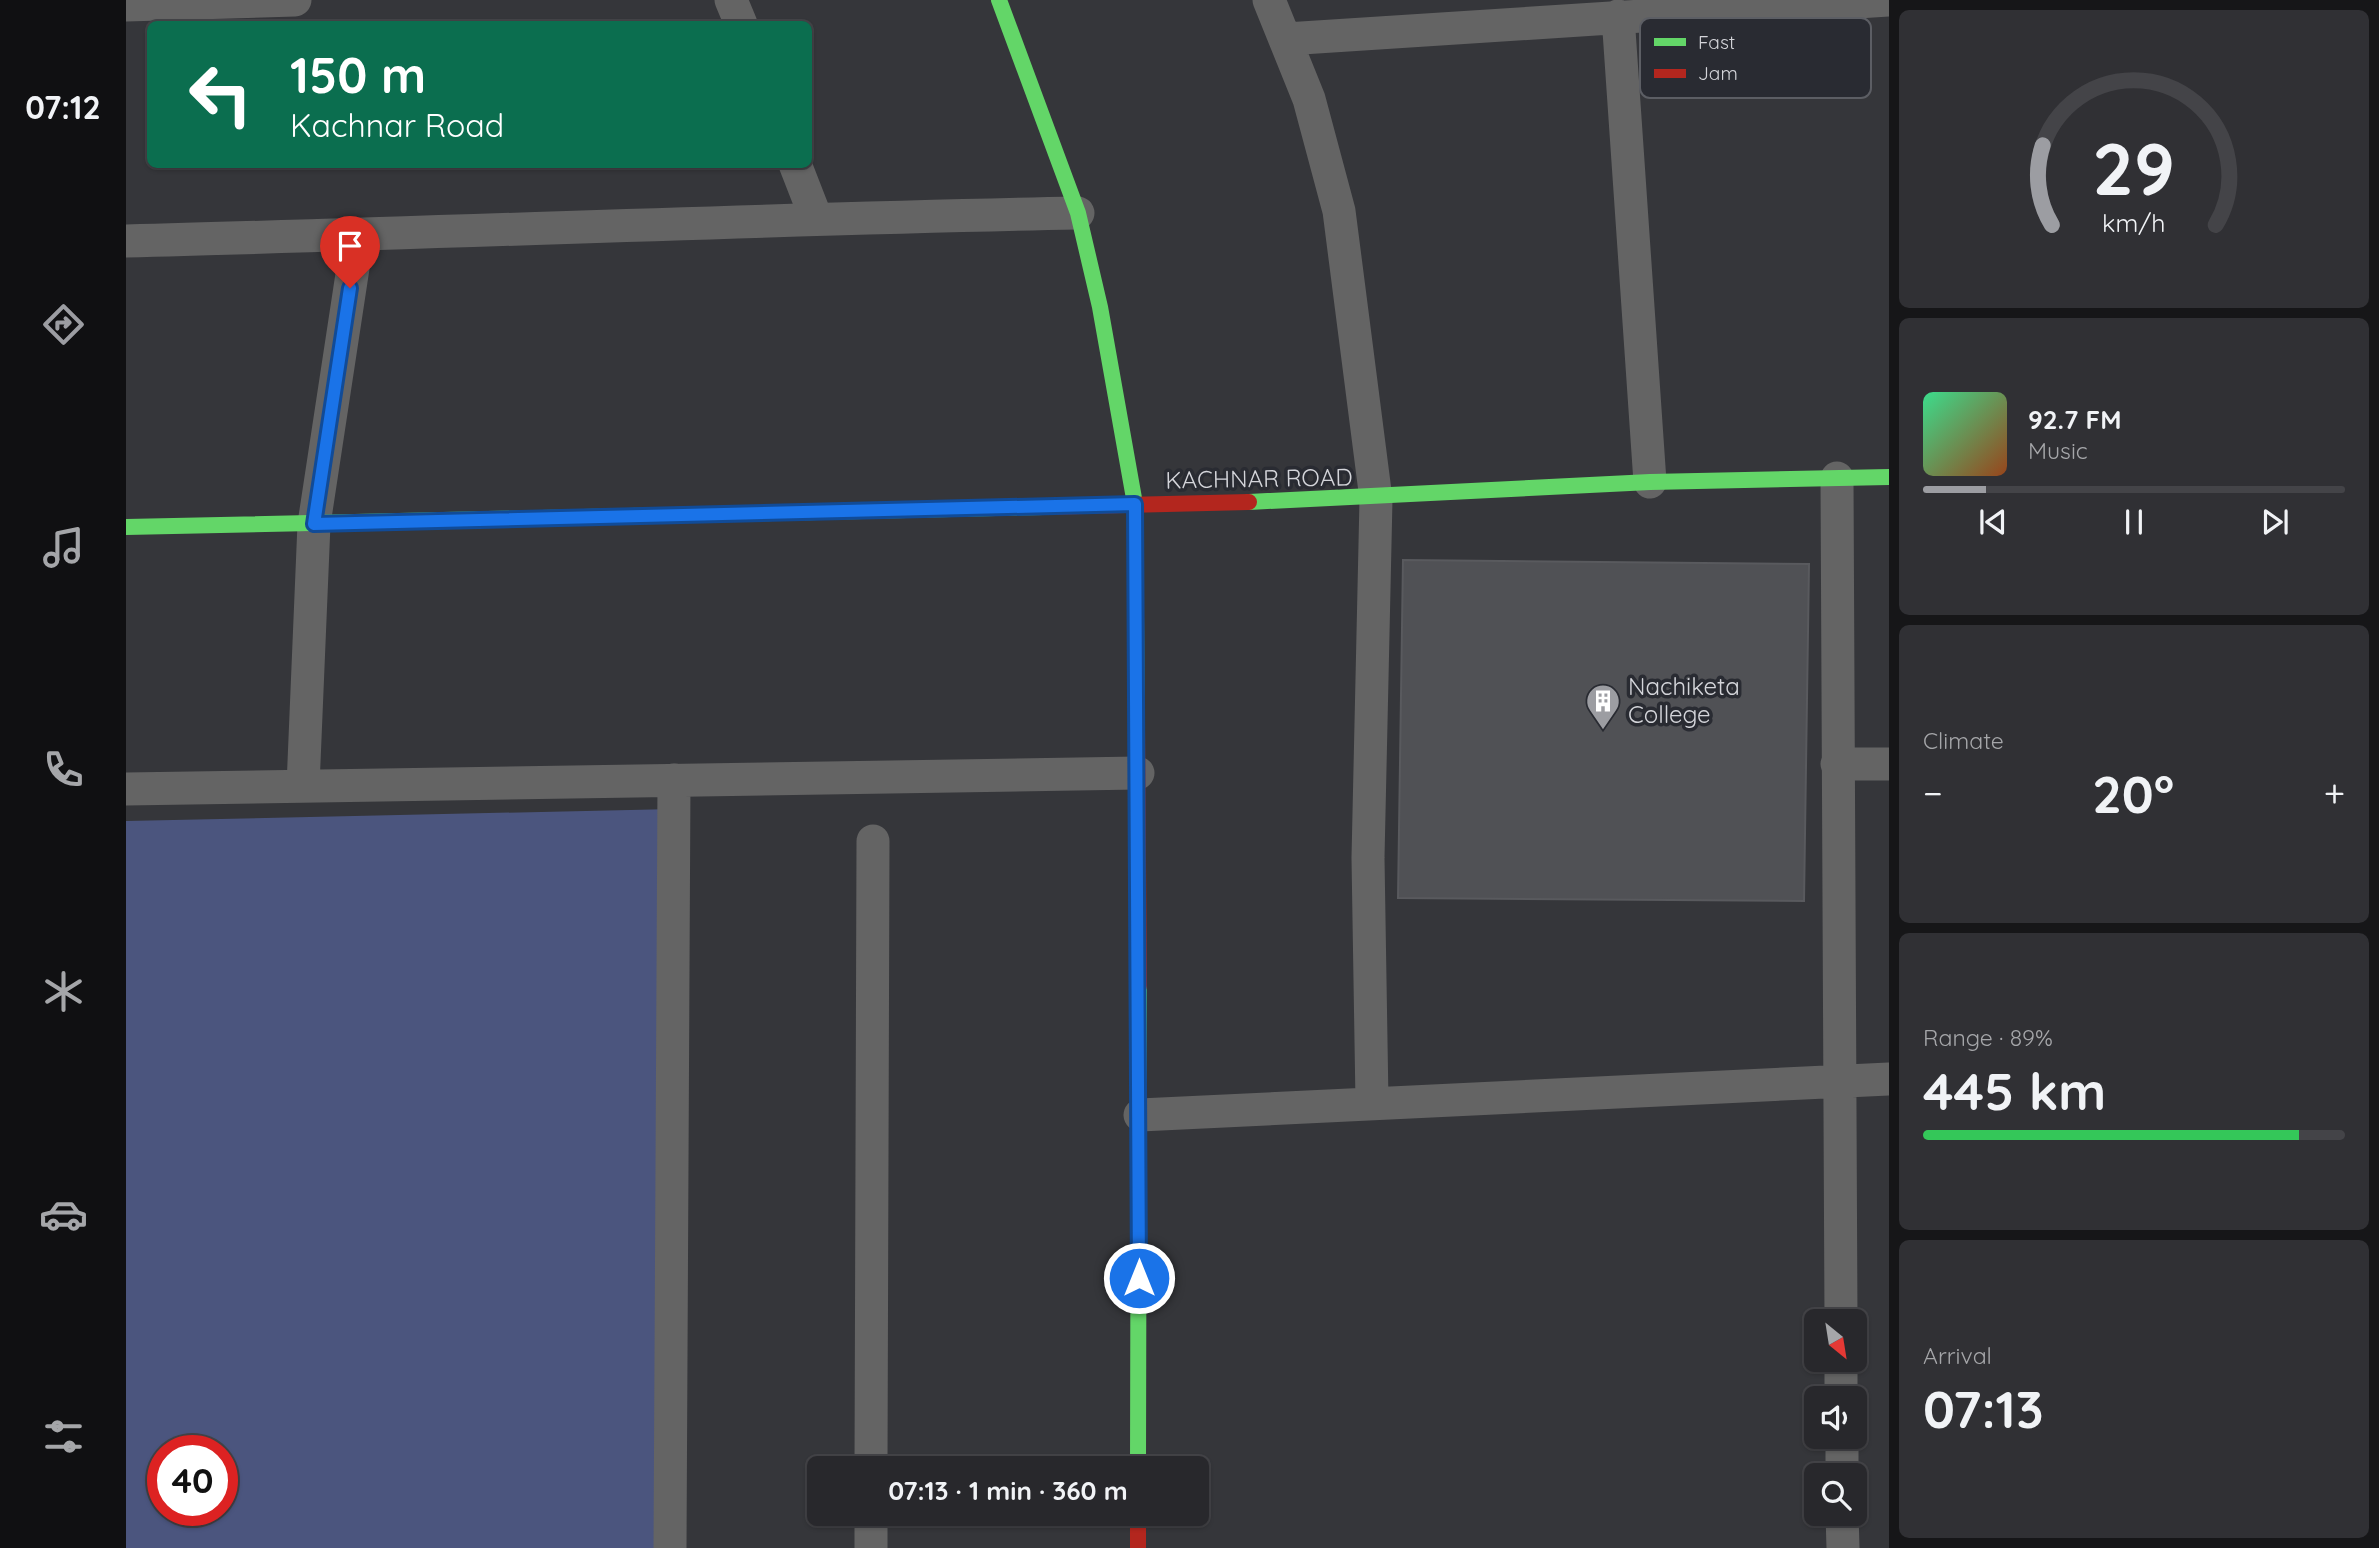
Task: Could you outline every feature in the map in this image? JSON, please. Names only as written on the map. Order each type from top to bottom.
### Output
[{"type":"street","points":[[126,5],[295,0]]},
{"type":"street","points":[[731,0],[740,21]]},
{"type":"street","points":[[999,0],[1079,213],[1100,307],[1135,504],[1140,1115],[1138,1456]]},
{"type":"street","points":[[1269,0],[1309,99],[1339,211],[1376,499],[1368,858],[1372,1102]]},
{"type":"street","points":[[1286,39],[1578,9],[1618,16],[1889,0]]},
{"type":"street","points":[[1618,16],[1650,482]]},
{"type":"street","points":[[797,168],[816,218]]},
{"type":"street","points":[[126,241],[816,218],[1079,213]]},
{"type":"street","points":[[303,786],[314,524],[358,235]]},
{"type":"street","name":"KACHNAR ROAD","points":[[126,527],[1376,499],[1650,482],[1889,477]]},
{"type":"street","points":[[1837,478],[1841,1309]]},
{"type":"street","points":[[1837,764],[1889,764]]},
{"type":"street","points":[[126,789],[1138,773]]},
{"type":"street","points":[[670,1548],[674,780]]},
{"type":"street","points":[[871,1456],[873,841]]},
{"type":"street","points":[[1140,1115],[1889,1079]]},
{"type":"street","points":[[871,1526],[871,1548]]},
{"type":"street","points":[[1138,1526],[1138,1548]]},
{"type":"street","points":[[1842,1526],[1843,1548]]},
{"type":"shaded area","points":[[674,809],[667,1548],[126,1548],[126,821]]},
{"type":"building","name":"Nachiketa College","points":[[1403,560],[1809,564],[1804,901],[1398,898]]},
{"type":"traffic: fast","points":[[999,0],[1078,213],[1100,307],[1135,504],[1137,727]]},
{"type":"traffic: fast","points":[[1249,502],[1650,482],[1889,477]]},
{"type":"traffic: fast","points":[[126,527],[1043,507]]},
{"type":"traffic: fast","points":[[1138,1456],[1139,986]]},
{"type":"traffic: jam","points":[[1043,507],[1249,502]]},
{"type":"traffic: jam","points":[[1137,727],[1139,986]]},
{"type":"traffic: jam","points":[[1138,1526],[1138,1548]]},
{"type":"place","name":"Nachiketa College","points":[[1603,731]]},
{"type":"route","points":[[350,288],[314,524],[1135,504],[1139,1278]]}]
